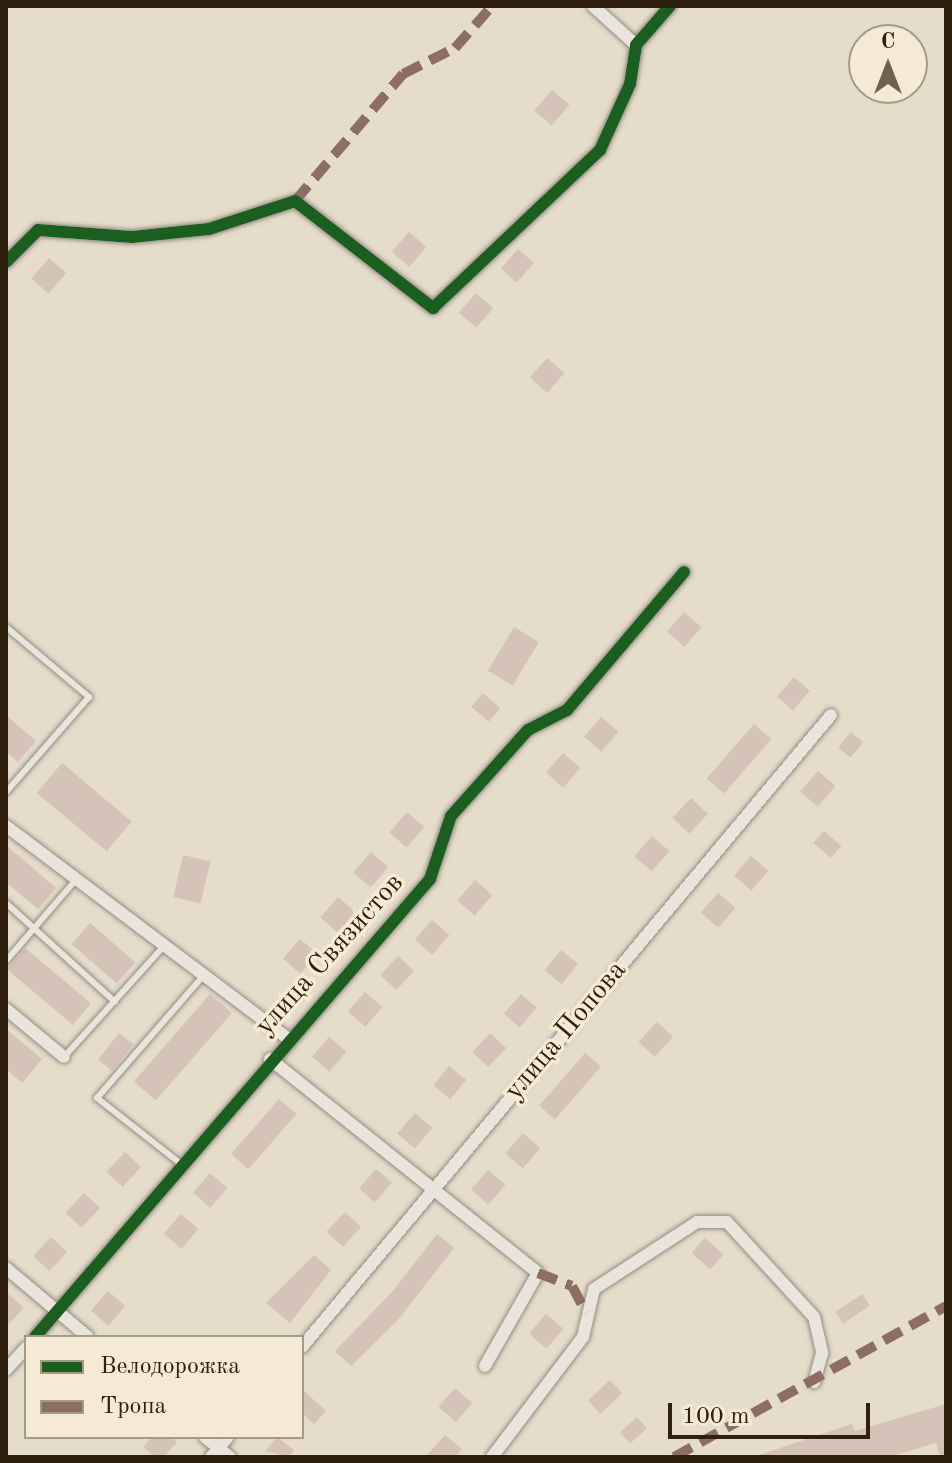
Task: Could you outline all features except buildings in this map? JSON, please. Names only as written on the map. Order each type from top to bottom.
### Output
[{"type":"street","points":[[593,6],[636,45]]},
{"type":"street","points":[[6,262],[38,230],[132,237],[209,229],[295,201],[433,308],[600,150],[630,84],[636,45],[670,6]]},
{"type":"street","name":"улица Связистов","points":[[37,1335],[287,1038],[430,879],[451,816],[528,730],[567,710],[684,572]]},
{"type":"street","name":"улица Попова","points":[[304,1345],[831,715]]},
{"type":"street","points":[[6,826],[74,882],[287,1038]]},
{"type":"street","points":[[6,1009],[64,1057]]},
{"type":"street","points":[[270,1059],[538,1273],[485,1366]]},
{"type":"street","points":[[492,1457],[583,1337],[594,1289],[697,1222],[727,1222],[814,1317],[822,1353],[814,1382]]},
{"type":"street","points":[[6,1268],[86,1335]]},
{"type":"street","points":[[6,1370],[24,1350]]},
{"type":"street","points":[[215,1453],[230,1457]]},
{"type":"lane","points":[[6,627],[89,697],[6,792]]},
{"type":"lane","points":[[6,961],[74,882]]},
{"type":"lane","points":[[6,903],[115,1002]]},
{"type":"lane","points":[[64,1057],[162,948]]},
{"type":"lane","points":[[181,1164],[97,1098],[203,976]]},
{"type":"marked path","points":[[295,201],[403,74],[455,48],[492,6]]},
{"type":"marked path","points":[[538,1273],[572,1286],[586,1312]]},
{"type":"marked path","points":[[674,1457],[946,1306]]},
{"type":"cycle path","points":[[6,262],[38,230],[132,237],[209,229],[295,201],[433,308],[600,150],[630,84],[636,45],[670,6]]},
{"type":"cycle path","points":[[37,1335],[430,879],[451,816],[528,730],[567,710],[684,572]]}]
